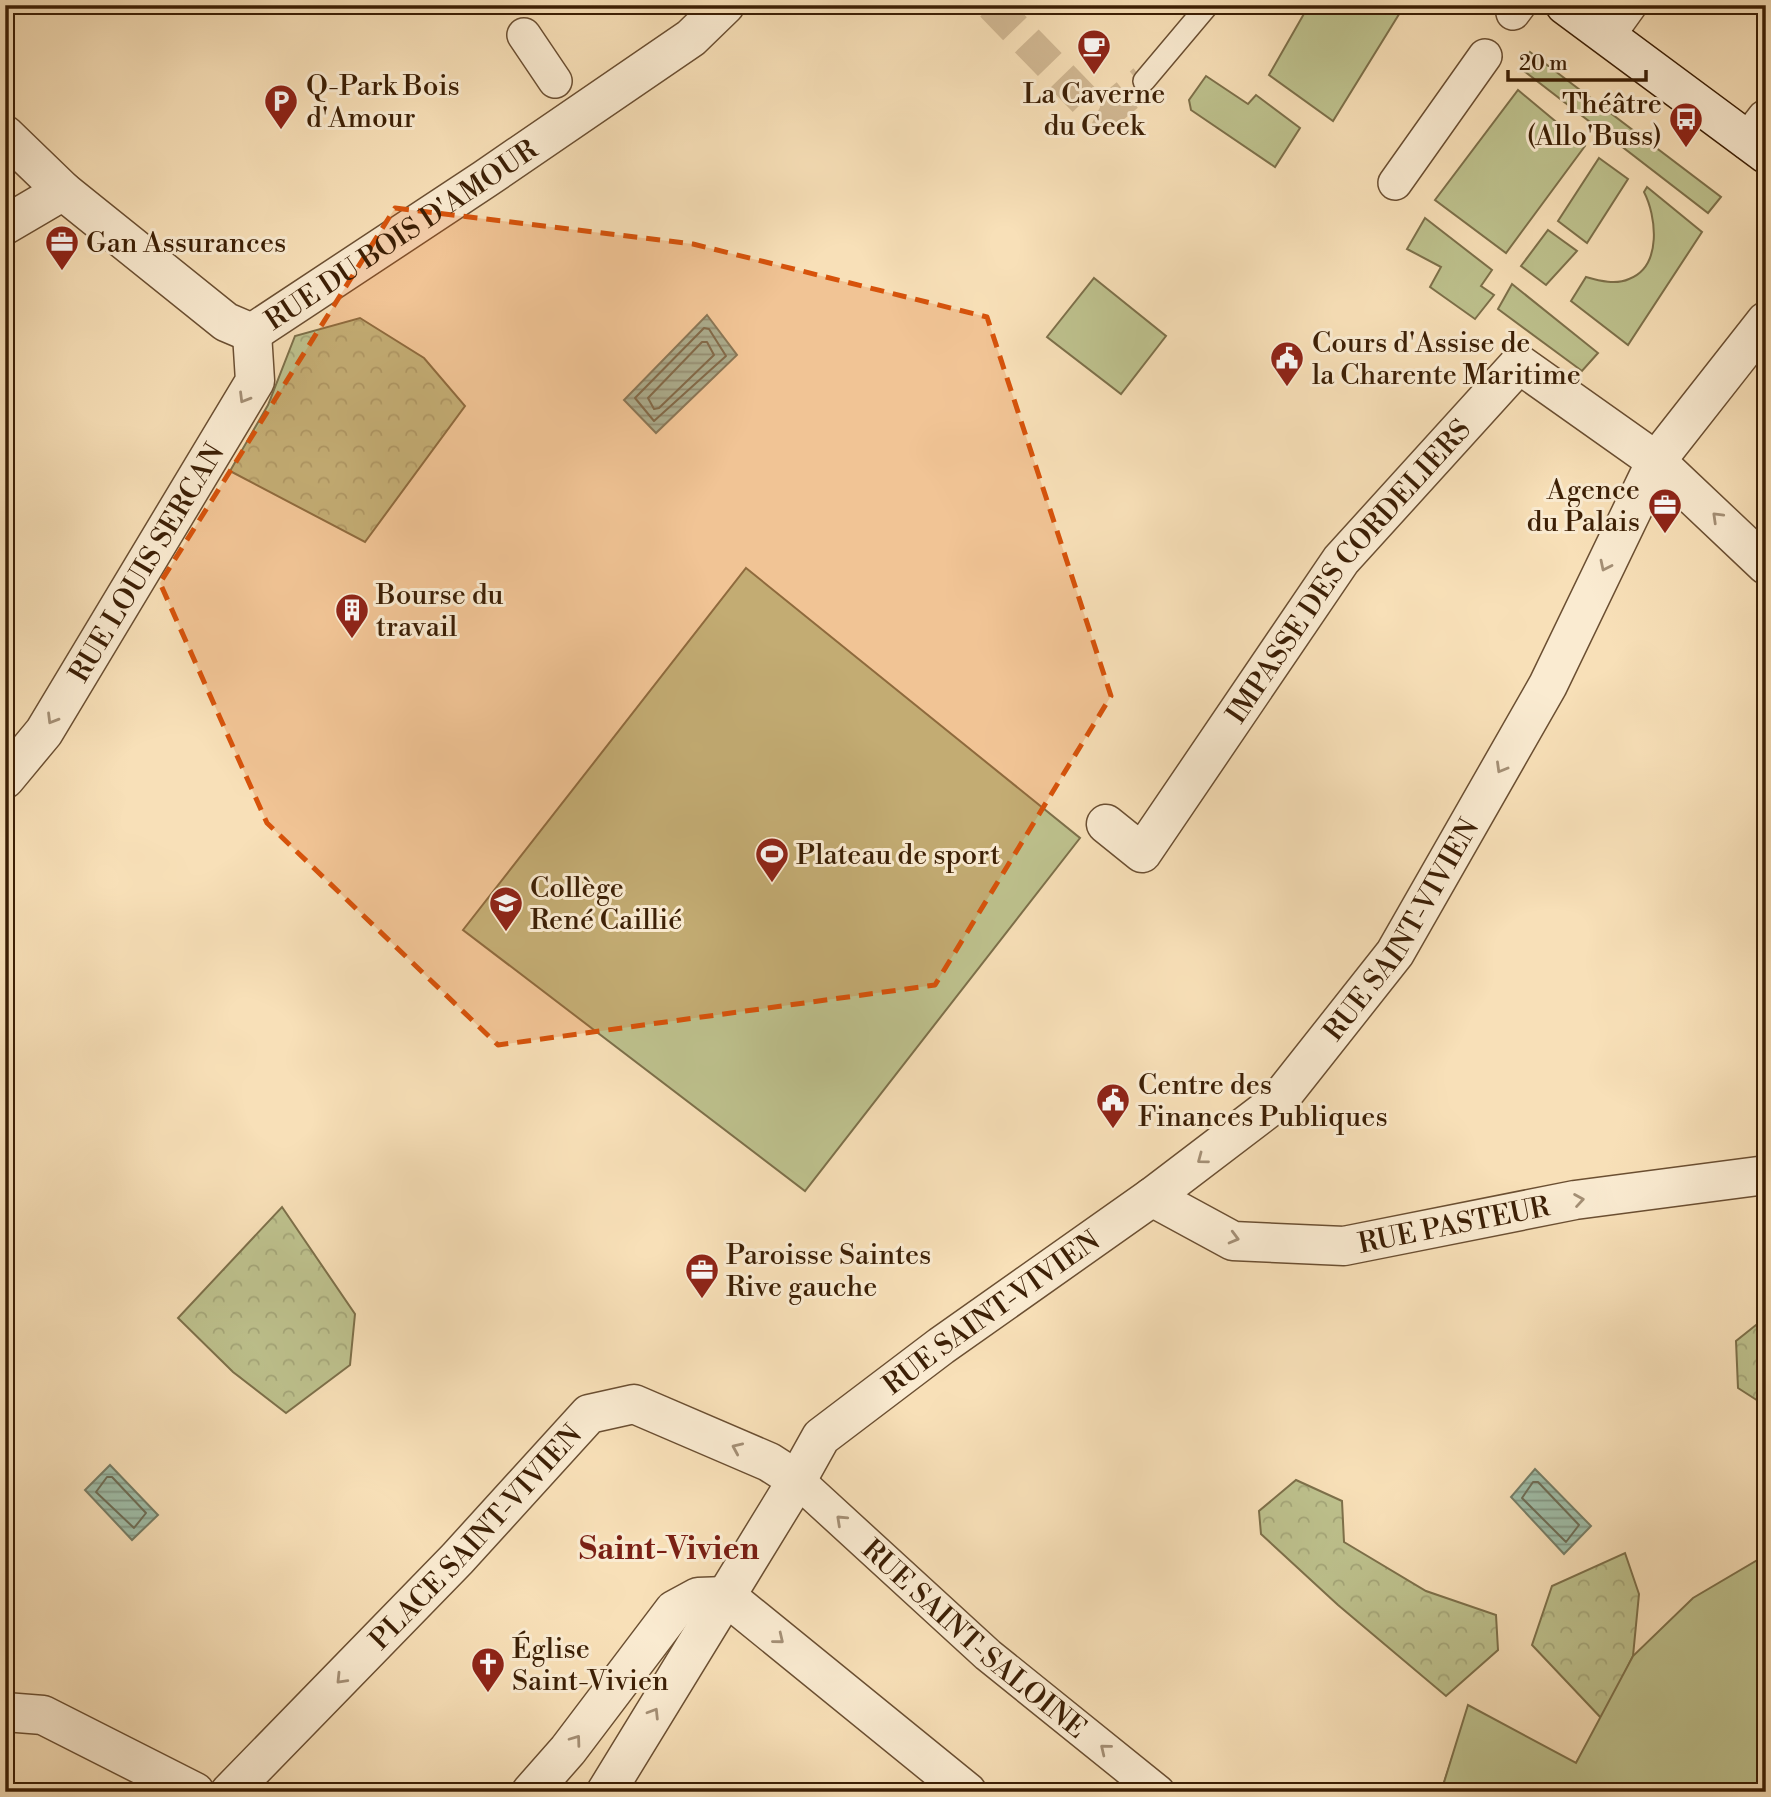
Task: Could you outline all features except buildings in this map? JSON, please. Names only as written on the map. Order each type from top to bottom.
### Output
[{"type":"street","name":"RUE DU BOIS D'AMOUR","points":[[5,135],[64,191],[226,323],[251,333],[567,100],[691,38],[725,5]]},
{"type":"street","points":[[1566,5],[1607,37],[1760,138]]},
{"type":"street","points":[[1607,37],[1630,5]]},
{"type":"street","points":[[524,35],[567,100]]},
{"type":"street","points":[[1395,183],[1485,56]]},
{"type":"street","points":[[5,225],[64,191]]},
{"type":"street","name":"RUE SAINT-VIVIEN","points":[[606,1792],[821,1437],[940,1346],[1152,1197],[1278,1101],[1395,953],[1548,685],[1656,461],[1766,321]]},
{"type":"street","name":"RUE LOUIS SERCAN","points":[[5,779],[44,732],[254,381],[251,333]]},
{"type":"street","name":"IMPASSE DES CORDELIERS","points":[[1106,824],[1142,853],[1340,560],[1519,364],[1656,461]]},
{"type":"street","points":[[1656,461],[1766,565]]},
{"type":"street","name":"RUE PASTEUR","points":[[1152,1197],[1233,1241],[1344,1246],[1574,1200],[1766,1175]]},
{"type":"street","name":"PLACE SAINT-VIVIEN","points":[[230,1792],[457,1559],[589,1413],[634,1404],[769,1462],[797,1480]]},
{"type":"street","name":"RUE SAINT-SALOINE","points":[[797,1480],[988,1655],[1158,1792]]},
{"type":"street","points":[[531,1792],[568,1750],[674,1610],[698,1597],[726,1596],[967,1792]]},
{"type":"street","points":[[5,1712],[43,1715],[195,1792]]},
{"type":"lane","points":[[1144,80],[1208,5]]},
{"type":"highlighted area","points":[[395,208],[693,244],[987,317],[1111,696],[935,985],[498,1045],[267,823],[160,583]]},
{"type":"green space","points":[[1309,5],[1393,5],[1401,11],[1333,121],[1269,75]]},
{"type":"green space","points":[[1530,52],[1721,197],[1708,213],[1520,68]]},
{"type":"green space","points":[[1206,76],[1248,104],[1256,95],[1300,128],[1275,167],[1191,110],[1189,100]]},
{"type":"green space","points":[[1518,90],[1585,146],[1506,253],[1435,200]]},
{"type":"green space","points":[[1599,158],[1628,179],[1587,243],[1558,221]]},
{"type":"green space","points":[[1647,187],[1702,232],[1628,345],[1571,301],[1586,277],[1608,282],[1624,281],[1640,272],[1647,263],[1654,239],[1652,213],[1644,192]]},
{"type":"green space","points":[[1425,218],[1492,270],[1481,286],[1494,295],[1475,319],[1430,287],[1441,267],[1407,249]]},
{"type":"green space","points":[[1548,230],[1577,251],[1546,285],[1521,266]]},
{"type":"green space","points":[[1094,278],[1166,336],[1121,394],[1047,337]]},
{"type":"green space","points":[[1512,284],[1598,353],[1582,371],[1498,309]]},
{"type":"green space","points":[[360,318],[424,358],[465,406],[365,542],[230,471],[268,405],[295,336]]},
{"type":"green space","name":"Plateau de sport","points":[[746,568],[1080,838],[805,1191],[463,930]]},
{"type":"green space","points":[[282,1207],[355,1314],[350,1365],[286,1413],[233,1372],[178,1318]]},
{"type":"green space","points":[[1766,1317],[1766,1406],[1738,1388],[1736,1341]]},
{"type":"green space","points":[[1296,1480],[1342,1501],[1344,1542],[1426,1591],[1496,1615],[1498,1650],[1446,1696],[1338,1605],[1261,1534],[1259,1511]]},
{"type":"green space","points":[[1625,1553],[1639,1594],[1633,1656],[1613,1697],[1619,1792],[1441,1792],[1453,1755],[1576,1763],[1602,1719],[1532,1645],[1552,1586]]},
{"type":"green space","points":[[1766,1555],[1766,1792],[1441,1792],[1468,1705],[1576,1763],[1633,1656],[1693,1598]]},
{"type":"water","points":[[707,315],[737,355],[656,433],[624,400]]},
{"type":"water","points":[[110,1465],[158,1515],[132,1540],[85,1490]]},
{"type":"water","points":[[1535,1469],[1591,1526],[1564,1554],[1511,1497]]},
{"type":"tunnel","points":[[992,5],[1087,103],[1101,110],[1114,106],[1144,81]]},
{"type":"place","name":"La Caverne du Geek","points":[[1094,76]]},
{"type":"place","name":"Q-Park Bois d'Amour","points":[[281,131]]},
{"type":"place","name":"Théâtre (Allo'Buss)","points":[[1686,149]]},
{"type":"place","name":"Gan Assurances","points":[[62,272]]},
{"type":"place","name":"Cours d'Assise de la Charente Maritime","points":[[1287,388]]},
{"type":"place","name":"Agence du Palais","points":[[1665,535]]},
{"type":"place","name":"Bourse du travail","points":[[352,640]]},
{"type":"place","name":"Plateau de sport","points":[[772,884]]},
{"type":"place","name":"Collège René Caillié","points":[[506,933]]},
{"type":"place","name":"Centre des Finances Publiques","points":[[1113,1130]]},
{"type":"place","name":"Paroisse Saintes Rive gauche","points":[[702,1300]]},
{"type":"place","name":"Église Saint-Vivien","points":[[488,1694]]},
{"type":"district","name":"Saint-Vivien","points":[[669,1548]]}]
